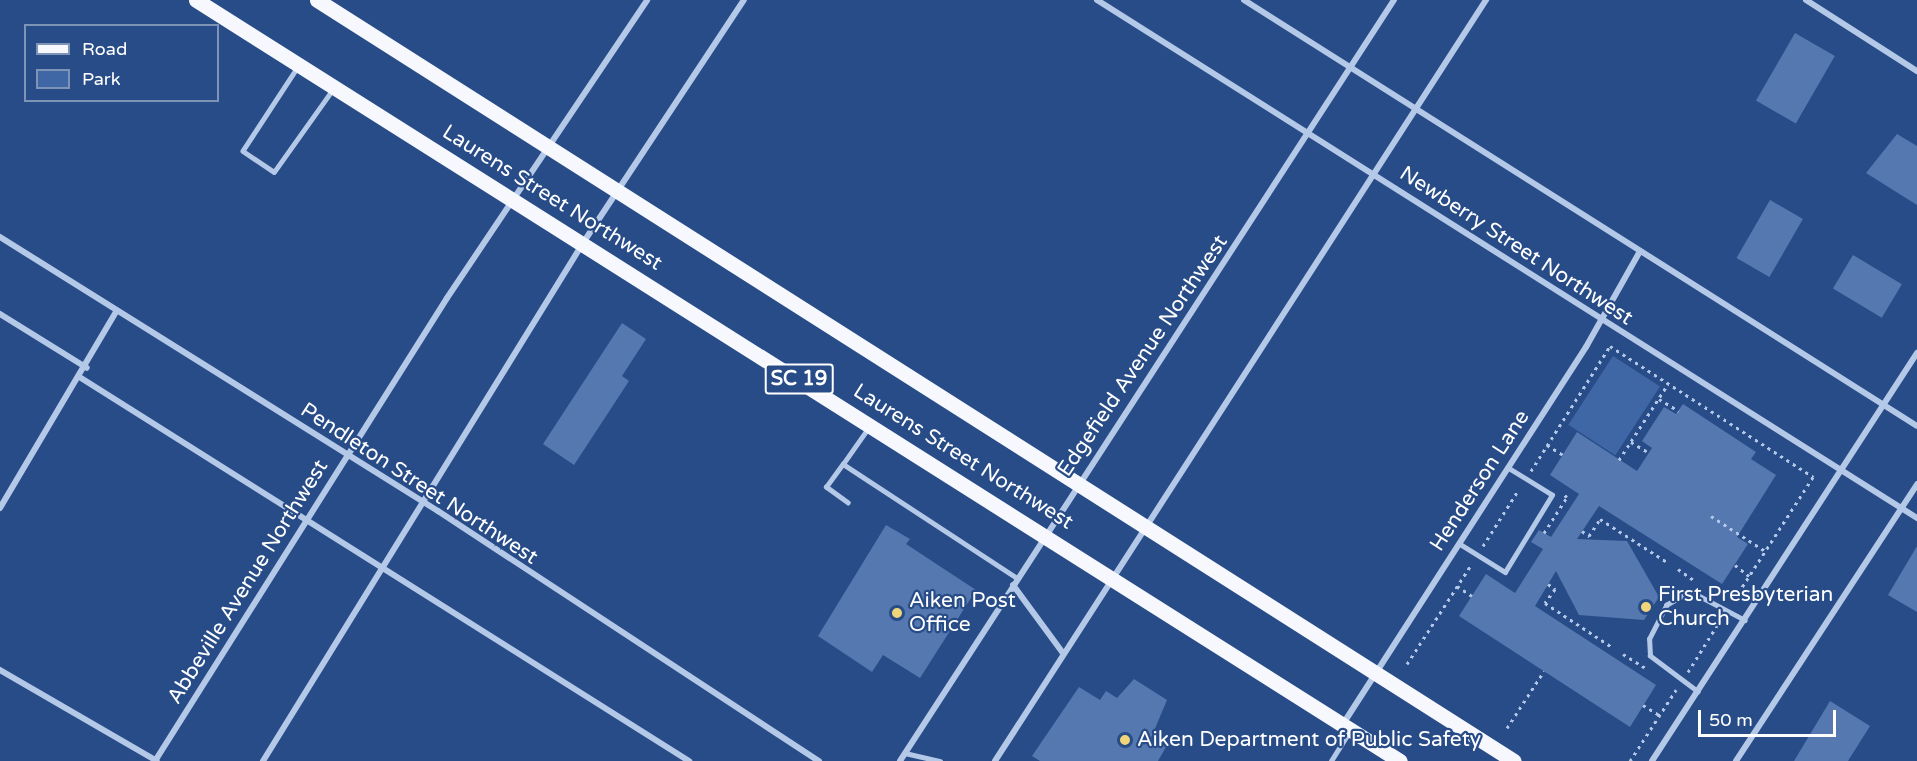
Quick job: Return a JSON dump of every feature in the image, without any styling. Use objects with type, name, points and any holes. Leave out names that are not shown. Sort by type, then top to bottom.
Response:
[{"type":"main road","name":"Laurens Street Northwest","points":[[196,0],[871,424],[1400,761]]},
{"type":"main road","name":"Laurens Street Northwest","points":[[317,0],[549,151],[1079,482],[1146,528],[1375,675],[1514,761]]},
{"type":"street","name":"Abbeville Avenue Northwest","points":[[155,761],[347,456],[647,0]]},
{"type":"street","points":[[262,761],[584,243],[620,195],[744,0]]},
{"type":"street","name":"Newberry Street Northwest","points":[[1098,0],[1308,130],[1601,322],[1917,518]]},
{"type":"street","points":[[1244,0],[1417,106],[1640,251],[1917,426]]},
{"type":"street","name":"Edgefield Avenue Northwest","points":[[900,761],[1044,534],[1150,382],[1308,130],[1394,0]]},
{"type":"street","points":[[995,761],[1486,0]]},
{"type":"street","points":[[1806,0],[1917,71]]},
{"type":"street","name":"Pendleton Street Northwest","points":[[0,237],[116,312],[422,502],[819,761]]},
{"type":"street","name":"Henderson Lane","points":[[1347,727],[1375,675],[1601,322],[1640,251]]},
{"type":"street","points":[[0,508],[87,368],[116,312]]},
{"type":"street","points":[[0,314],[87,368]]},
{"type":"street","points":[[1652,761],[1917,353]]},
{"type":"street","points":[[81,378],[383,565],[689,761]]},
{"type":"street","points":[[1736,761],[1917,484]]},
{"type":"street","points":[[1013,585],[1064,653]]},
{"type":"street","points":[[0,670],[155,761]]},
{"type":"lane","points":[[300,64],[243,151],[274,172],[335,87]]},
{"type":"lane","points":[[848,503],[826,487],[871,424]]},
{"type":"lane","points":[[843,464],[1017,578]]},
{"type":"lane","points":[[1460,544],[1505,572],[1552,495],[1508,468]]},
{"type":"lane","points":[[1698,692],[1650,656],[1649,639],[1666,606],[1690,591],[1745,620]]},
{"type":"lane","points":[[1331,761],[1347,727]]},
{"type":"lane","points":[[905,753],[940,761]]},
{"type":"path","points":[[1407,664],[1610,346],[1813,477]]},
{"type":"path","points":[[1619,460],[1668,384]]},
{"type":"path","points":[[1659,399],[1678,411]]},
{"type":"path","points":[[1630,442],[1649,453]]},
{"type":"path","points":[[1547,445],[1563,455]]},
{"type":"path","points":[[1544,533],[1568,497]]},
{"type":"path","points":[[1711,516],[1765,551]]},
{"type":"path","points":[[1582,531],[1589,536],[1600,519],[1667,562]]},
{"type":"path","points":[[1735,565],[1749,576]]},
{"type":"path","points":[[1548,584],[1555,589],[1545,603],[1612,647]]},
{"type":"path","points":[[1457,586],[1472,596]]},
{"type":"path","points":[[1507,728],[1544,671]]},
{"type":"path","points":[[1643,705],[1659,715]]},
{"type":"green space","points":[[1613,356],[1660,386],[1615,455],[1568,425]]},
{"type":"building","points":[[1795,33],[1835,56],[1796,124],[1756,101]]},
{"type":"building","points":[[1897,134],[1917,146],[1917,205],[1866,173]]},
{"type":"building","points":[[1770,200],[1803,219],[1769,277],[1736,258]]},
{"type":"building","points":[[1853,255],[1902,284],[1882,318],[1833,288]]},
{"type":"building","points":[[622,323],[646,339],[622,376],[629,381],[574,465],[543,444]]},
{"type":"building","points":[[1683,404],[1756,452],[1751,459],[1776,475],[1737,537],[1748,544],[1722,584],[1599,506],[1577,539],[1627,541],[1659,597],[1644,620],[1579,615],[1556,571],[1535,606],[1656,685],[1630,727],[1459,616],[1486,574],[1515,593],[1543,549],[1531,542],[1539,530],[1551,537],[1579,494],[1550,475],[1577,432],[1637,471],[1652,448],[1642,441],[1664,407],[1676,414]]},
{"type":"building","name":"Aiken Post Office","points":[[886,525],[910,539],[906,544],[976,590],[920,678],[883,655],[872,672],[818,636]]},
{"type":"building","points":[[1917,546],[1917,612],[1888,595]]},
{"type":"building","points":[[1134,679],[1167,700],[1151,738],[1166,747],[1158,761],[1040,761],[1032,756],[1079,687],[1100,700],[1106,691],[1117,698]]},
{"type":"building","points":[[1830,701],[1870,726],[1848,761],[1794,761]]},
{"type":"place","name":"First Presbyterian Church","points":[[1646,607]]},
{"type":"place","name":"Aiken Post Office","points":[[897,613]]},
{"type":"place","name":"Aiken Department of Public Safety","points":[[1125,740]]}]
